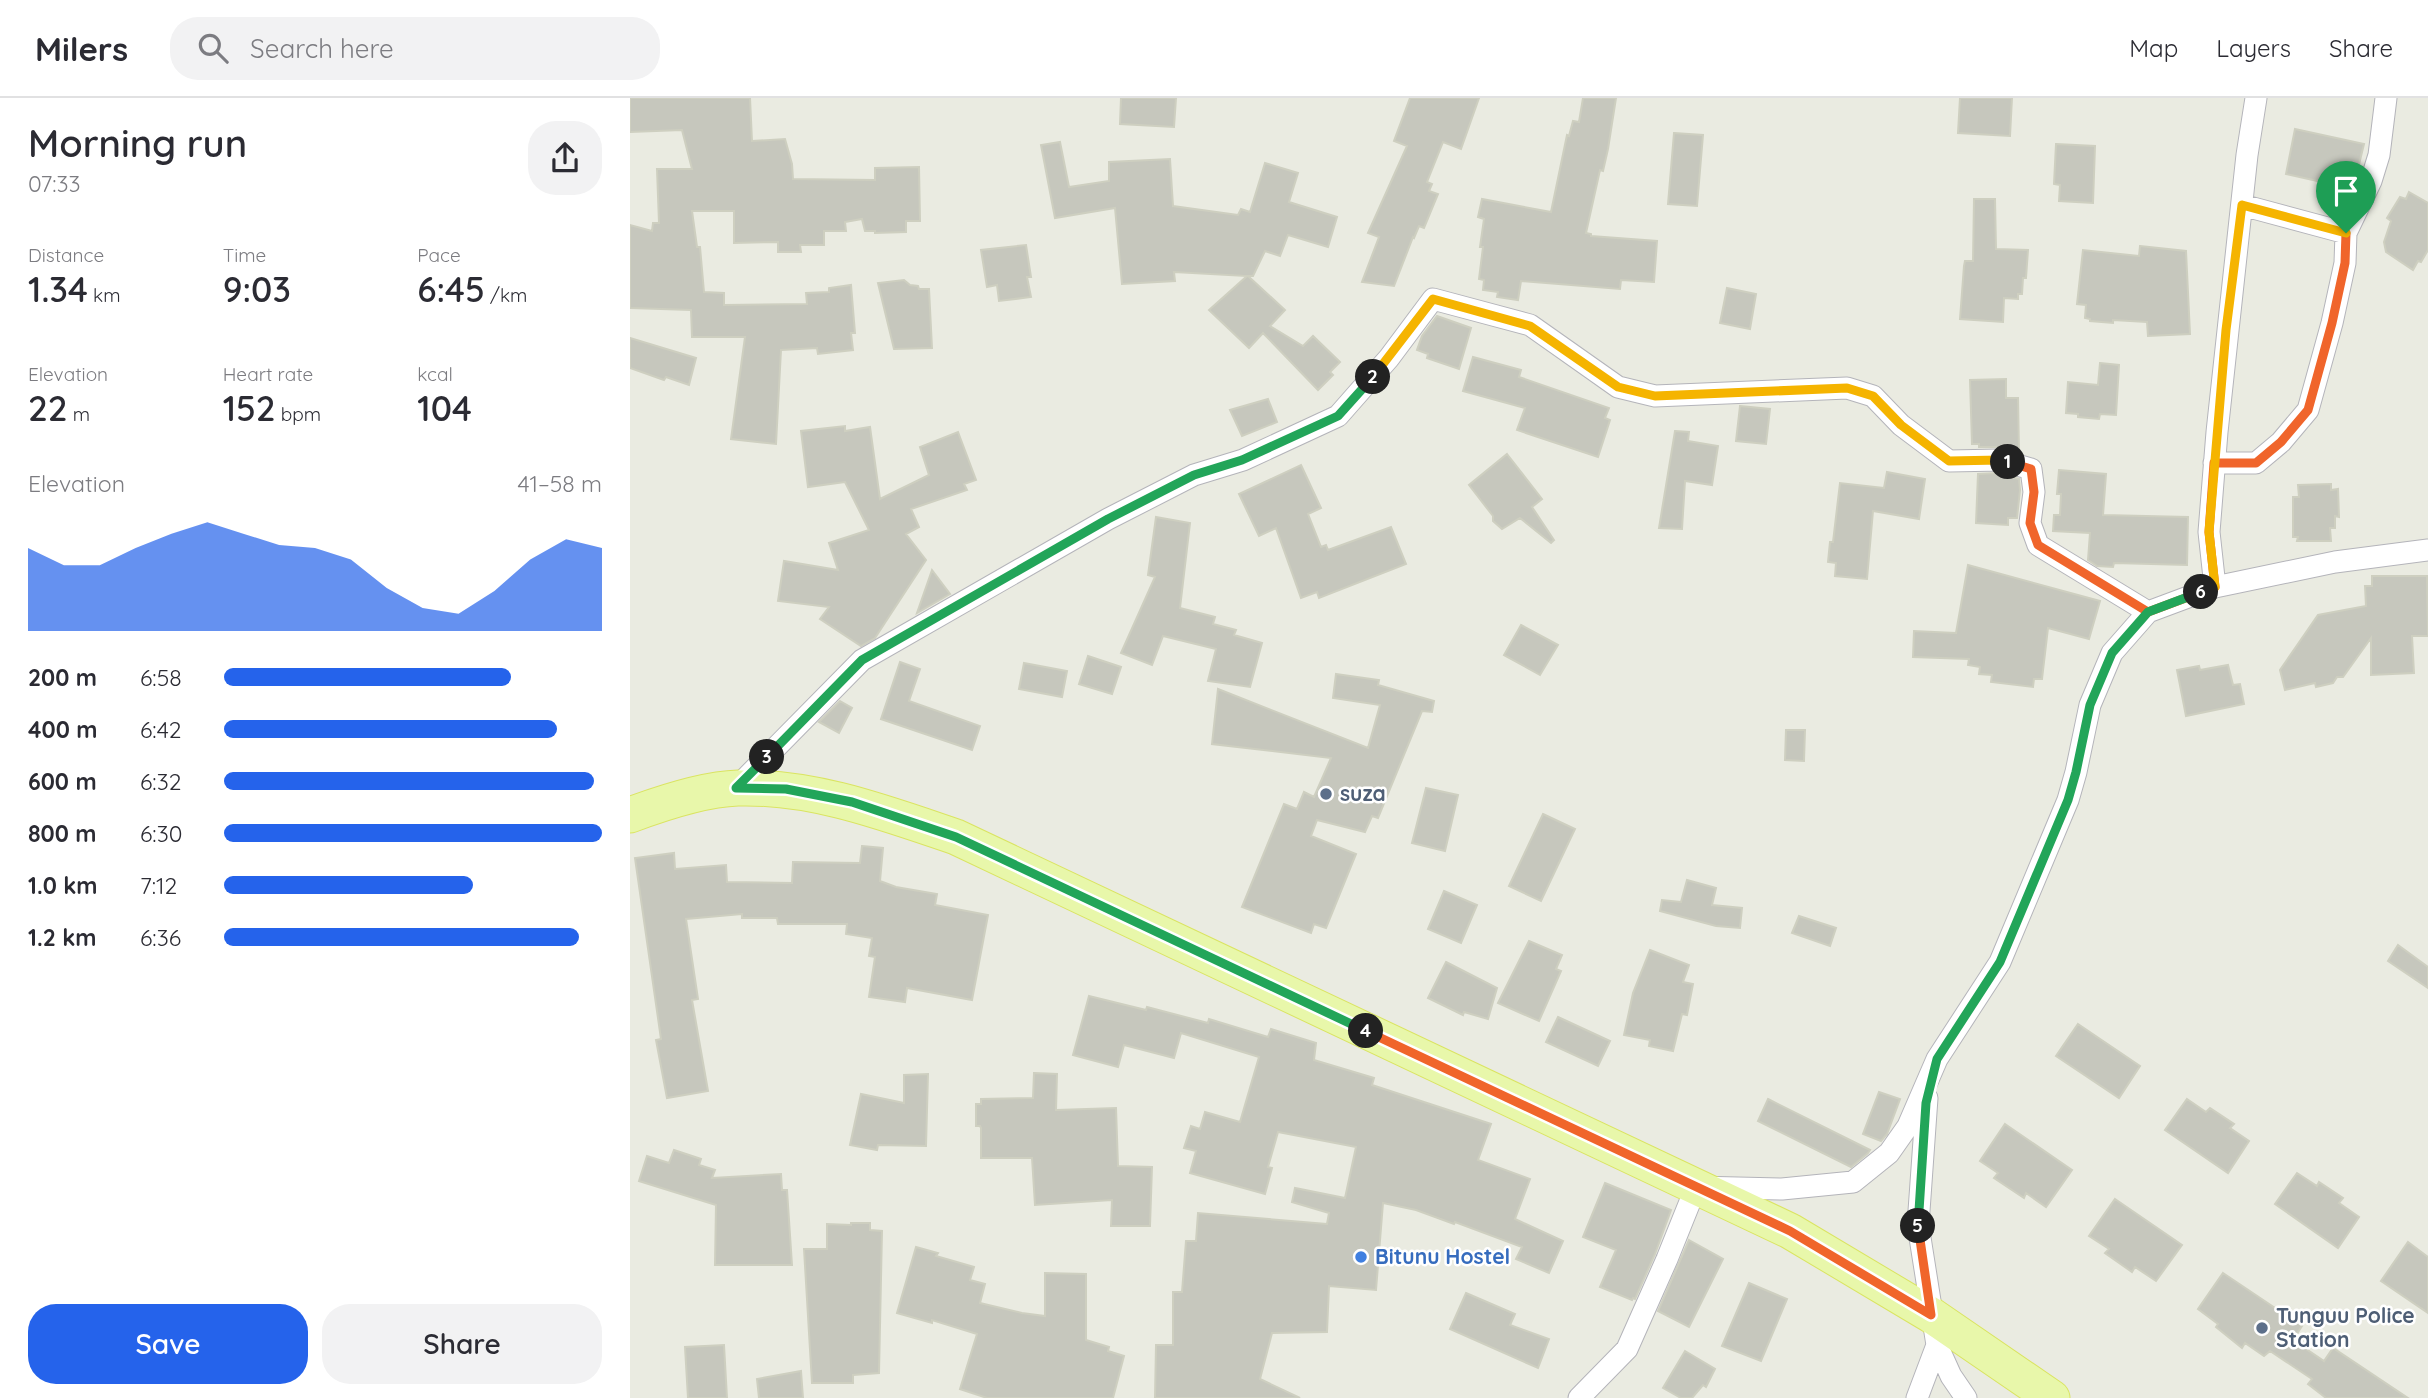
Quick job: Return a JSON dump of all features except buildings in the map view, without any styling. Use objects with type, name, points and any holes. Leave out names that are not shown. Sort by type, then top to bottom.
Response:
[{"type":"main road","points":[[630,816],[668,801],[736,788],[786,789],[852,802],[956,837],[1790,1231],[1934,1330],[2052,1398]]},
{"type":"street","points":[[2215,587],[2209,532],[2214,463],[2226,330],[2256,98]]},
{"type":"street","points":[[2214,463],[2256,463],[2281,442],[2308,410],[2345,263],[2346,233],[2371,181],[2379,155],[2386,98]]},
{"type":"street","points":[[2242,205],[2346,233]]},
{"type":"street","points":[[736,788],[862,660],[1108,519],[1194,475],[1242,460],[1338,416],[1389,358],[1433,299],[1530,326],[1618,387],[1655,396],[1847,388],[1873,396],[1901,425],[1949,461],[2000,460],[2031,469],[2034,492],[2030,523],[2038,545],[2148,612]]},
{"type":"street","points":[[1578,1398],[1627,1349],[1696,1187],[1782,1189],[1853,1182],[1889,1153],[1908,1126],[1937,1059],[2000,962],[2068,800],[2090,705],[2112,653],[2148,612],[2215,587],[2335,562],[2428,550]]},
{"type":"street","points":[[1937,1059],[1926,1103],[1918,1225],[1934,1330],[1951,1376],[1966,1398]]},
{"type":"street","points":[[1917,1398],[1934,1330]]},
{"type":"place","name":"suza","points":[[1326,794]]},
{"type":"place","name":"Bitunu Hostel","points":[[1361,1257]]},
{"type":"place","name":"Tunguu Police Station","points":[[2262,1328]]},
{"type":"route","points":[[2346,233],[2242,205],[2226,330],[2217,432],[2209,532],[2215,587],[2148,612],[2112,653],[2090,705],[2068,800],[2000,962],[1937,1059],[1926,1103],[1918,1225],[1931,1315],[1790,1231],[956,837],[852,802],[786,789],[736,788],[862,660],[1108,519],[1194,475],[1242,460],[1338,416],[1389,358],[1433,299],[1530,326],[1618,387],[1655,396],[1847,388],[1873,396],[1901,425],[1949,461],[2000,460],[2031,469],[2034,492],[2030,523],[2038,545],[2148,612],[2215,587],[2209,532],[2214,463],[2256,463],[2281,442],[2308,410],[2345,263],[2346,233]]}]
